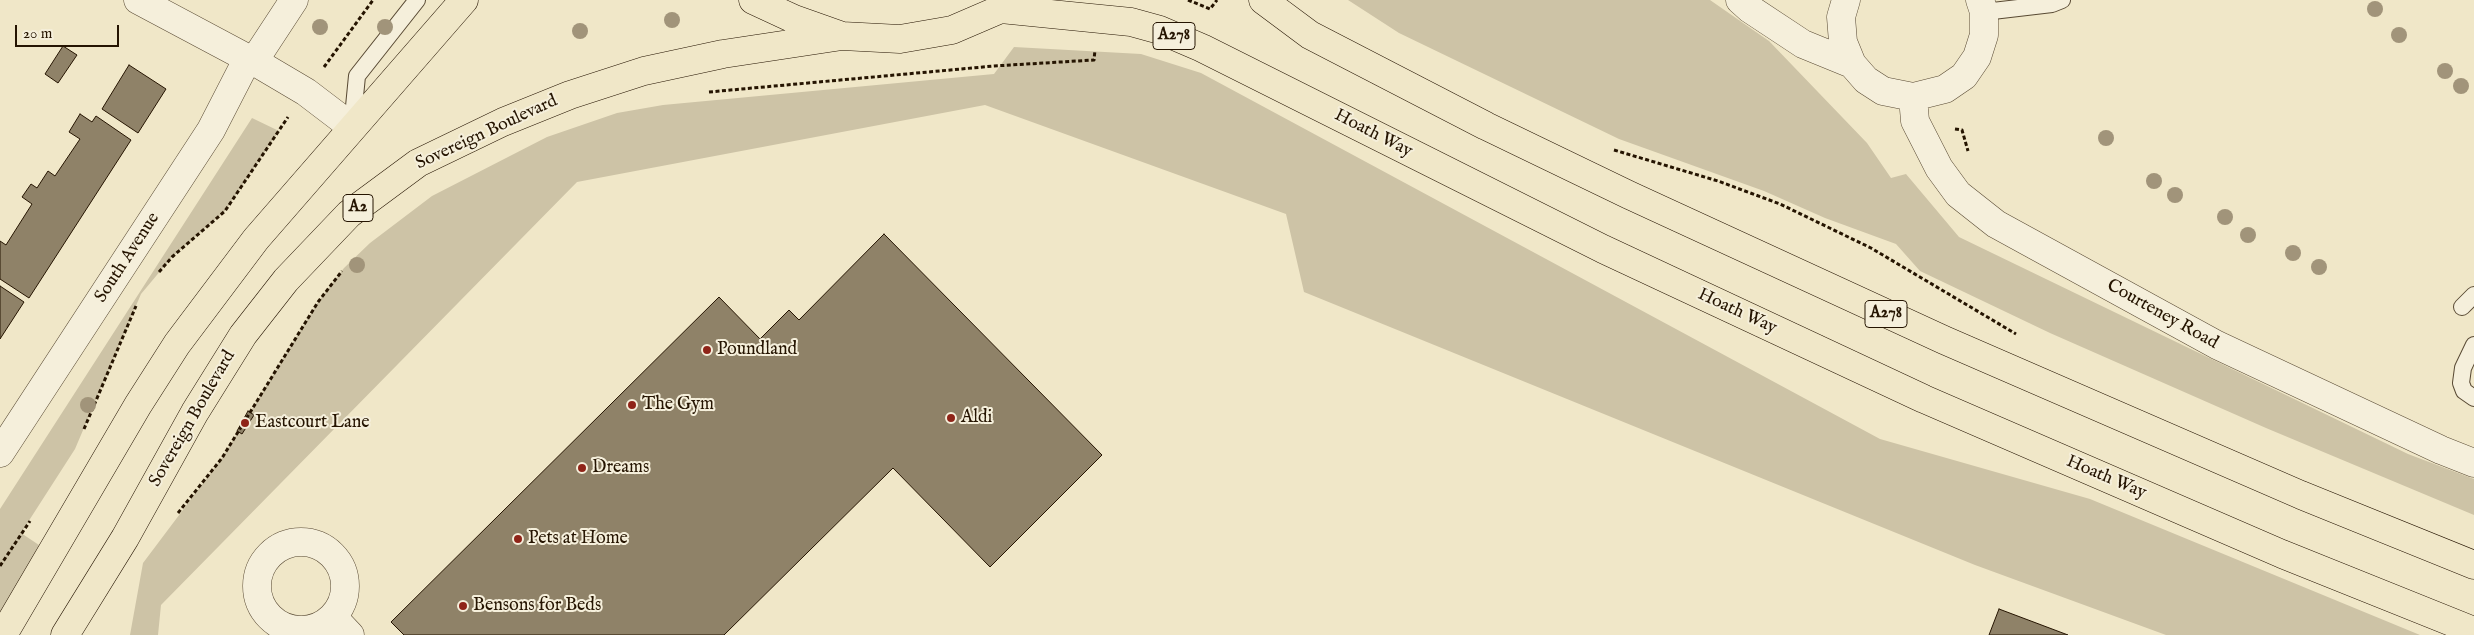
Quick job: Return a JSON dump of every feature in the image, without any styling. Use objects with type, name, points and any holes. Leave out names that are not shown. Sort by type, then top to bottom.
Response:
[{"type":"main road","points":[[3,635],[138,405],[177,344],[256,239],[464,0]]},
{"type":"main road","points":[[753,0],[794,19],[842,36],[900,39],[952,30],[1007,5]]},
{"type":"main road","name":"A278","points":[[1263,0],[1310,35],[1486,126],[1629,195],[1944,340],[2301,495],[2474,565]]},
{"type":"main road","name":"Hoath Way","points":[[1007,5],[1132,22],[1160,30],[1220,57],[1603,249],[1924,399],[2282,554],[2474,631]]},
{"type":"main road","name":"Sovereign Boulevard","points":[[65,635],[125,538],[195,412],[242,336],[286,280],[350,214],[418,163],[503,122],[570,94],[644,72],[738,51],[842,36]]},
{"type":"street","points":[[138,0],[251,60],[306,92],[352,127]]},
{"type":"street","name":"South Avenue","points":[[0,453],[207,137],[251,60],[294,0]]},
{"type":"street","points":[[1740,0],[1750,9],[1803,44],[1852,64]]},
{"type":"street","points":[[1846,0],[1841,17],[1843,42],[1852,64],[1866,80],[1883,91],[1913,97],[1945,89],[1964,76],[1977,57],[1984,35],[1982,6]]},
{"type":"street","name":"Courteney Road","points":[[1913,97],[1915,121],[1939,168],[1958,194],[1996,224],[2217,345],[2440,450],[2474,463]]},
{"type":"lane","points":[[352,127],[357,76],[417,0]]},
{"type":"lane","points":[[1982,6],[2052,4],[2062,0]]},
{"type":"lane","points":[[2462,307],[2474,295]]},
{"type":"lane","points":[[2474,345],[2464,368],[2461,383],[2464,391],[2474,398]]},
{"type":"path","points":[[321,72],[373,0]]},
{"type":"path","points":[[1188,0],[1210,9],[1217,0]]},
{"type":"path","points":[[700,93],[994,66],[1094,60]]},
{"type":"path","points":[[154,279],[172,257],[225,211],[290,114]]},
{"type":"path","points":[[1605,147],[1718,181],[1780,204],[1871,248],[2023,338]]},
{"type":"path","points":[[172,520],[222,458],[318,302],[344,268]]},
{"type":"path","points":[[83,431],[138,301]]},
{"type":"path","points":[[0,566],[33,518]]},
{"type":"shaded area","points":[[1348,0],[1710,0],[1769,41],[1867,143],[1891,178],[1906,174],[1959,237],[2408,454],[2474,479],[2474,515],[2266,428],[2050,333],[1920,271],[1896,244],[1825,218],[1764,191],[1619,139],[1399,33]]},
{"type":"shaded area","points":[[1014,47],[1141,54],[1201,73],[1880,439],[2090,499],[2420,635],[2166,635],[1975,565],[1304,292],[1286,214],[985,105],[577,182],[161,605],[158,635],[130,635],[143,563],[222,458],[318,302],[344,268],[370,243],[432,196],[547,137],[617,113],[663,105],[994,74]]},
{"type":"shaded area","points":[[252,118],[279,131],[225,211],[172,257],[141,294],[75,449],[21,533],[39,545],[0,621],[0,509]]},
{"type":"building","points":[[63,46],[77,55],[58,83],[45,74]]},
{"type":"building","points":[[129,65],[166,89],[138,133],[102,109]]},
{"type":"building","points":[[80,114],[92,122],[96,116],[131,140],[29,298],[0,279],[0,241],[6,245],[32,204],[22,197],[31,184],[37,188],[48,171],[55,176],[80,139],[69,132]]},
{"type":"building","points":[[884,234],[1102,455],[990,567],[893,468],[724,635],[404,635],[391,622],[719,297],[760,339],[789,310],[799,320]]},
{"type":"building","points":[[0,286],[24,302],[0,339]]},
{"type":"building","name":"Eastcourt Lane","points":[[248,411],[254,415],[242,434],[237,431]]},
{"type":"building","points":[[1999,609],[2068,635],[1989,635]]},
{"type":"place","name":"Poundland","points":[[707,350]]},
{"type":"place","name":"The Gym","points":[[632,405]]},
{"type":"place","name":"Aldi","points":[[951,418]]},
{"type":"place","name":"Eastcourt Lane","points":[[245,423]]},
{"type":"place","name":"Dreams","points":[[582,468]]},
{"type":"place","name":"Pets at Home","points":[[518,539]]},
{"type":"place","name":"Bensons for Beds","points":[[463,606]]}]
